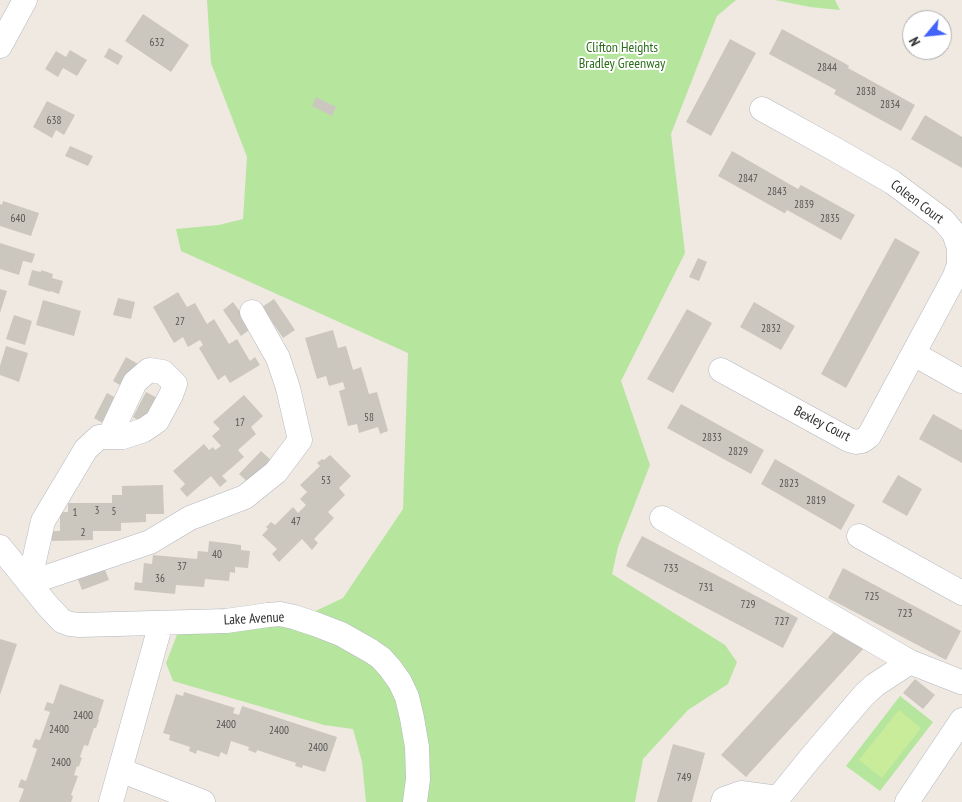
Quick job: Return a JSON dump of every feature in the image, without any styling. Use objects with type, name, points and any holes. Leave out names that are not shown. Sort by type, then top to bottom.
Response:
[{"type":"street","points":[[0,46],[25,0]]},
{"type":"street","name":"Coleen Court","points":[[762,109],[892,182],[943,220],[954,232],[959,248],[959,265],[914,354]]},
{"type":"street","points":[[29,583],[150,542],[190,518],[245,496],[276,472],[300,440],[288,388],[278,358],[252,312]]},
{"type":"street","points":[[914,354],[962,381]]},
{"type":"street","name":"Bexley Court","points":[[721,370],[849,440],[856,442],[862,441],[869,436],[914,354]]},
{"type":"street","points":[[29,583],[42,521],[86,449],[98,437],[108,437]]},
{"type":"street","points":[[662,518],[910,662],[962,684]]},
{"type":"street","points":[[859,536],[962,592]]},
{"type":"street","name":"Lake Avenue","points":[[0,546],[47,605],[62,621],[70,624],[226,620],[280,614],[294,617],[341,634],[371,651],[390,668],[400,682],[406,697],[417,747],[418,779],[415,802]]},
{"type":"street","points":[[111,802],[161,623]]},
{"type":"street","points":[[723,802],[724,799],[741,793],[777,800],[864,695],[875,685],[910,662]]},
{"type":"street","points":[[906,802],[962,720]]},
{"type":"street","points":[[120,770],[203,802]]},
{"type":"green space","name":"Clifton Heights Bradley Greenway","points":[[207,0],[736,0],[717,16],[671,134],[685,253],[621,381],[650,465],[618,547],[612,574],[725,645],[737,662],[728,684],[688,710],[643,759],[635,802],[366,802],[362,762],[353,729],[324,725],[173,681],[166,663],[178,632],[286,625],[343,598],[403,509],[408,353],[181,251],[176,229],[219,225],[243,219],[247,157],[211,63]]},
{"type":"green space","points":[[775,0],[835,0],[840,10],[810,7]]},
{"type":"green space","points":[[900,696],[933,722],[880,791],[846,766]]},
{"type":"green space","points":[[899,710],[921,728],[882,778],[859,760]]},
{"type":"building","points":[[143,14],[189,45],[171,72],[125,41]]},
{"type":"building","points":[[782,29],[915,105],[901,131],[834,94],[836,90],[769,54]]},
{"type":"building","points":[[730,39],[756,53],[711,136],[686,122]]},
{"type":"building","points":[[109,48],[123,56],[118,65],[104,57]]},
{"type":"building","points":[[70,50],[87,60],[77,76],[63,68],[58,77],[45,69],[56,51],[66,57]]},
{"type":"building","points":[[316,97],[336,107],[332,116],[312,106]]},
{"type":"building","points":[[47,101],[75,115],[64,135],[56,130],[52,138],[33,127]]},
{"type":"building","points":[[925,115],[962,137],[962,168],[911,139]]},
{"type":"building","points":[[70,146],[93,156],[88,166],[65,156]]},
{"type":"building","points":[[732,151],[798,189],[801,185],[855,215],[841,240],[787,210],[784,213],[718,176]]},
{"type":"building","points":[[3,201],[39,213],[31,236],[0,226],[0,204],[2,205]]},
{"type":"building","points":[[895,238],[920,252],[846,388],[821,374]]},
{"type":"building","points":[[0,243],[35,254],[32,263],[23,261],[19,275],[0,269]]},
{"type":"building","points":[[698,258],[707,262],[699,281],[689,277]]},
{"type":"building","points":[[32,270],[41,272],[41,270],[53,274],[52,278],[63,281],[59,294],[28,285]]},
{"type":"building","points":[[0,289],[7,291],[0,313]]},
{"type":"building","points":[[178,292],[187,307],[195,303],[207,324],[214,319],[229,344],[237,339],[250,361],[255,357],[260,365],[230,383],[225,375],[218,380],[199,348],[203,345],[200,340],[188,347],[183,337],[174,343],[153,307]]},
{"type":"building","points":[[118,298],[135,302],[131,319],[113,315]]},
{"type":"building","points":[[274,299],[295,330],[283,338],[262,307]]},
{"type":"building","points":[[43,300],[81,311],[74,336],[36,325]]},
{"type":"building","points":[[233,302],[252,328],[241,336],[223,310]]},
{"type":"building","points":[[754,302],[795,326],[781,350],[740,327]]},
{"type":"building","points":[[687,309],[712,323],[673,393],[647,379]]},
{"type":"building","points":[[14,315],[32,321],[25,345],[6,339]]},
{"type":"building","points":[[333,330],[338,348],[346,346],[353,370],[361,367],[369,394],[377,392],[388,431],[380,434],[378,427],[359,433],[357,424],[348,426],[339,391],[345,389],[343,382],[329,386],[326,376],[317,379],[305,338]]},
{"type":"building","points":[[6,346],[28,353],[19,382],[0,375],[0,366]]},
{"type":"building","points":[[126,357],[138,364],[125,388],[113,381]]},
{"type":"building","points":[[146,392],[159,399],[146,425],[133,417]]},
{"type":"building","points":[[107,393],[120,400],[106,425],[94,418]]},
{"type":"building","points":[[244,395],[263,416],[251,427],[256,434],[238,450],[244,457],[222,476],[227,481],[220,487],[211,476],[187,497],[180,489],[185,484],[173,471],[204,444],[209,450],[213,447],[215,450],[221,446],[212,436],[220,429],[213,422]]},
{"type":"building","points":[[681,404],[764,450],[751,474],[667,428]]},
{"type":"building","points":[[933,414],[962,430],[962,463],[919,439]]},
{"type":"building","points":[[261,451],[272,461],[250,484],[239,474]]},
{"type":"building","points":[[330,455],[351,476],[339,488],[345,495],[328,512],[334,518],[314,539],[318,543],[312,550],[302,539],[279,562],[272,554],[277,549],[262,535],[268,529],[266,527],[271,522],[275,525],[293,507],[298,513],[306,505],[300,499],[307,492],[300,485],[320,466],[317,463]]},
{"type":"building","points":[[775,459],[855,505],[841,530],[761,484]]},
{"type":"building","points":[[898,475],[922,489],[907,516],[882,502]]},
{"type":"building","points":[[163,485],[164,514],[146,514],[146,522],[121,523],[121,531],[93,531],[93,540],[52,541],[52,531],[60,531],[60,512],[68,512],[68,503],[112,503],[112,495],[122,495],[122,486]]},
{"type":"building","points":[[642,536],[798,618],[783,648],[626,566]]},
{"type":"building","points":[[209,541],[241,545],[241,550],[250,551],[248,568],[235,567],[235,573],[230,572],[229,581],[205,579],[204,587],[176,585],[175,594],[134,590],[135,582],[142,583],[144,563],[152,564],[153,555],[197,559],[198,551],[208,552]]},
{"type":"building","points":[[104,567],[109,580],[82,590],[77,577]]},
{"type":"building","points":[[843,568],[961,631],[946,660],[828,598]]},
{"type":"building","points":[[840,625],[865,647],[746,777],[721,755]]},
{"type":"building","points":[[0,639],[17,644],[0,695]]},
{"type":"building","points":[[915,679],[935,695],[923,709],[903,693]]},
{"type":"building","points":[[60,684],[104,700],[96,728],[94,728],[88,746],[84,745],[79,767],[77,766],[74,775],[78,776],[71,795],[73,796],[72,800],[71,802],[19,802],[24,789],[18,787],[21,779],[26,781],[37,749],[32,747],[35,739],[40,740],[50,712],[44,710],[47,702],[53,704]]},
{"type":"building","points":[[184,692],[235,708],[233,713],[239,715],[242,706],[337,737],[325,772],[303,765],[302,768],[295,766],[296,763],[257,750],[256,753],[248,750],[249,747],[231,741],[227,755],[221,752],[219,757],[197,750],[196,754],[189,751],[190,747],[169,740],[170,735],[163,733],[176,694],[183,696]]},
{"type":"building","points":[[673,744],[705,753],[692,802],[657,802]]}]
